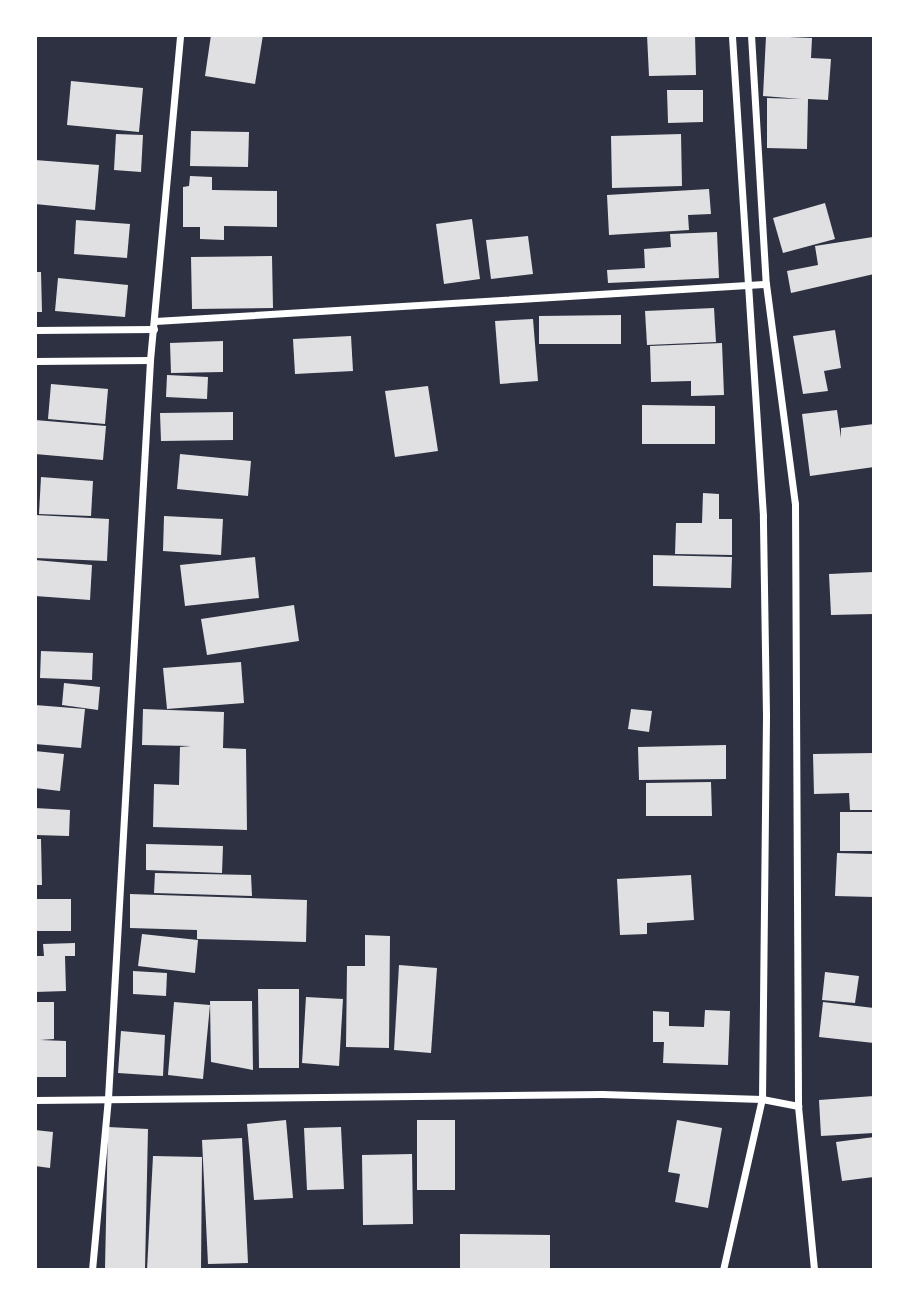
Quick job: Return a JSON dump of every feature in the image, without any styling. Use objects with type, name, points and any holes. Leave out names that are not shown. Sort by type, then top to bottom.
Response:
[{"type":"street","points":[[92,1270],[108,1098],[150,360],[180,35]]},
{"type":"street","points":[[723,1270],[762,1098],[766,688],[748,286],[732,35]]},
{"type":"street","points":[[751,35],[766,284],[795,504],[798,1106],[814,1270]]},
{"type":"street","points":[[35,330],[155,325],[766,284]]},
{"type":"street","points":[[35,361],[150,360]]},
{"type":"street","points":[[35,1100],[762,1098],[798,1106]]},
{"type":"building","points":[[211,35],[263,35],[255,84],[205,76]]},
{"type":"building","points":[[647,35],[695,35],[696,75],[649,76]]},
{"type":"building","points":[[766,36],[812,38],[811,58],[831,59],[828,100],[808,99],[807,149],[767,148],[767,98],[801,99],[763,96]]},
{"type":"building","points":[[71,81],[143,88],[139,132],[67,125]]},
{"type":"building","points":[[667,90],[703,90],[703,122],[668,123]]},
{"type":"building","points":[[191,131],[249,132],[248,167],[190,166]]},
{"type":"building","points":[[116,134],[143,135],[141,172],[114,170]]},
{"type":"building","points":[[681,134],[682,186],[612,188],[611,136]]},
{"type":"building","points":[[35,160],[99,165],[95,210],[35,204]]},
{"type":"building","points":[[190,176],[212,177],[212,190],[277,191],[277,227],[224,226],[224,240],[200,239],[200,227],[183,227],[183,187],[189,186]]},
{"type":"building","points":[[709,189],[711,214],[688,215],[689,230],[609,235],[607,195]]},
{"type":"building","points":[[825,203],[835,239],[783,253],[773,218]]},
{"type":"building","points":[[472,219],[480,279],[444,284],[436,224]]},
{"type":"building","points":[[76,220],[130,224],[127,258],[74,254]]},
{"type":"building","points":[[717,232],[719,278],[608,283],[607,270],[645,268],[644,249],[671,247],[670,234]]},
{"type":"building","points":[[528,236],[533,274],[491,279],[486,240]]},
{"type":"building","points":[[873,237],[874,274],[791,293],[787,271],[818,265],[815,246]]},
{"type":"building","points":[[272,256],[273,308],[192,309],[191,257]]},
{"type":"building","points":[[35,272],[41,272],[42,312],[35,312]]},
{"type":"building","points":[[58,278],[128,285],[125,317],[55,311]]},
{"type":"building","points":[[714,308],[716,342],[647,345],[645,311]]},
{"type":"building","points":[[621,315],[621,344],[539,344],[539,316]]},
{"type":"building","points":[[533,319],[538,381],[500,384],[495,321]]},
{"type":"building","points":[[835,330],[841,368],[824,371],[828,391],[803,394],[793,336]]},
{"type":"building","points":[[351,336],[353,371],[295,374],[293,339]]},
{"type":"building","points":[[223,341],[223,372],[171,373],[170,343]]},
{"type":"building","points":[[722,343],[724,395],[691,396],[691,381],[651,382],[650,346]]},
{"type":"building","points":[[167,375],[208,377],[207,399],[166,397]]},
{"type":"building","points":[[51,384],[108,389],[105,424],[48,419]]},
{"type":"building","points":[[428,386],[438,451],[395,457],[385,391]]},
{"type":"building","points":[[642,405],[715,406],[715,444],[642,444]]},
{"type":"building","points":[[837,410],[841,438],[841,428],[874,424],[874,467],[810,476],[802,414]]},
{"type":"building","points":[[233,412],[233,440],[161,441],[160,413]]},
{"type":"building","points":[[35,420],[106,426],[103,460],[35,454]]},
{"type":"building","points":[[180,454],[251,461],[248,496],[177,489]]},
{"type":"building","points":[[41,477],[93,481],[91,516],[39,514]]},
{"type":"building","points":[[703,493],[719,494],[719,519],[732,519],[732,555],[675,554],[676,523],[702,523]]},
{"type":"building","points":[[35,515],[109,519],[107,561],[35,558]]},
{"type":"building","points":[[164,516],[223,519],[221,555],[163,551]]},
{"type":"building","points":[[653,555],[732,557],[731,588],[653,586]]},
{"type":"building","points":[[255,557],[259,598],[185,606],[180,565]]},
{"type":"building","points":[[35,560],[92,565],[90,600],[35,596]]},
{"type":"building","points":[[874,572],[874,614],[831,615],[829,574]]},
{"type":"building","points":[[294,605],[299,641],[207,655],[201,619]]},
{"type":"building","points":[[41,651],[93,653],[92,680],[40,678]]},
{"type":"building","points":[[241,662],[244,703],[167,709],[163,668]]},
{"type":"building","points":[[64,683],[100,687],[98,710],[62,705]]},
{"type":"building","points":[[35,705],[85,709],[81,748],[35,744]]},
{"type":"building","points":[[143,709],[224,712],[223,748],[246,749],[247,830],[153,827],[154,784],[179,785],[180,747],[191,746],[142,745]]},
{"type":"building","points":[[631,709],[652,711],[649,732],[628,729]]},
{"type":"building","points":[[726,745],[726,779],[639,780],[638,747]]},
{"type":"building","points":[[35,751],[64,754],[60,791],[35,788]]},
{"type":"building","points":[[874,753],[874,810],[850,810],[849,793],[814,794],[813,754]]},
{"type":"building","points":[[711,782],[712,816],[646,816],[646,783]]},
{"type":"building","points":[[35,808],[70,810],[69,836],[35,835]]},
{"type":"building","points":[[840,812],[874,812],[874,851],[840,851]]},
{"type":"building","points":[[35,839],[41,839],[42,885],[35,885]]},
{"type":"building","points":[[146,844],[223,846],[222,873],[146,870]]},
{"type":"building","points":[[837,853],[874,854],[874,897],[835,896]]},
{"type":"building","points":[[155,873],[251,875],[252,896],[154,893]]},
{"type":"building","points":[[691,875],[694,920],[647,923],[647,934],[620,935],[617,879]]},
{"type":"building","points":[[130,894],[307,900],[306,942],[197,939],[197,930],[130,928]]},
{"type":"building","points":[[35,899],[71,899],[71,931],[35,931]]},
{"type":"building","points":[[142,934],[198,940],[195,973],[138,966]]},
{"type":"building","points":[[365,935],[390,936],[389,1048],[346,1047],[347,966],[365,966]]},
{"type":"building","points":[[75,943],[75,956],[65,956],[66,991],[35,992],[35,956],[44,956],[43,944]]},
{"type":"building","points":[[399,965],[437,968],[431,1053],[394,1050]]},
{"type":"building","points":[[133,971],[167,973],[166,996],[133,994]]},
{"type":"building","points":[[825,972],[859,976],[855,1003],[822,1000]]},
{"type":"building","points":[[258,989],[299,989],[299,1068],[259,1068]]},
{"type":"building","points":[[306,997],[343,999],[339,1066],[302,1063]]},
{"type":"building","points":[[210,1001],[252,1001],[253,1070],[211,1062]]},
{"type":"building","points":[[35,1002],[54,1002],[54,1039],[40,1040],[66,1041],[66,1077],[35,1077]]},
{"type":"building","points":[[174,1002],[210,1005],[203,1079],[168,1075]]},
{"type":"building","points":[[823,1002],[874,1008],[874,1043],[819,1037]]},
{"type":"building","points":[[705,1010],[730,1011],[728,1065],[663,1063],[664,1042],[653,1042],[653,1011],[669,1012],[669,1026],[704,1027]]},
{"type":"building","points":[[121,1031],[165,1035],[163,1076],[118,1073]]},
{"type":"building","points":[[874,1096],[874,1133],[821,1136],[819,1100]]},
{"type":"building","points":[[286,1120],[293,1198],[254,1200],[247,1124]]},
{"type":"building","points":[[417,1120],[455,1120],[455,1190],[417,1190]]},
{"type":"building","points":[[677,1120],[722,1128],[708,1208],[675,1202],[680,1174],[668,1172]]},
{"type":"building","points":[[108,1127],[148,1129],[145,1269],[105,1268]]},
{"type":"building","points":[[341,1127],[344,1189],[307,1190],[304,1128]]},
{"type":"building","points":[[35,1130],[53,1132],[50,1168],[35,1166]]},
{"type":"building","points":[[874,1137],[874,1177],[842,1181],[836,1142]]},
{"type":"building","points":[[242,1138],[248,1263],[208,1264],[202,1140]]},
{"type":"building","points":[[412,1154],[413,1224],[363,1225],[362,1155]]},
{"type":"building","points":[[153,1156],[202,1157],[201,1270],[147,1270]]},
{"type":"building","points":[[460,1234],[550,1235],[550,1270],[460,1270]]}]
